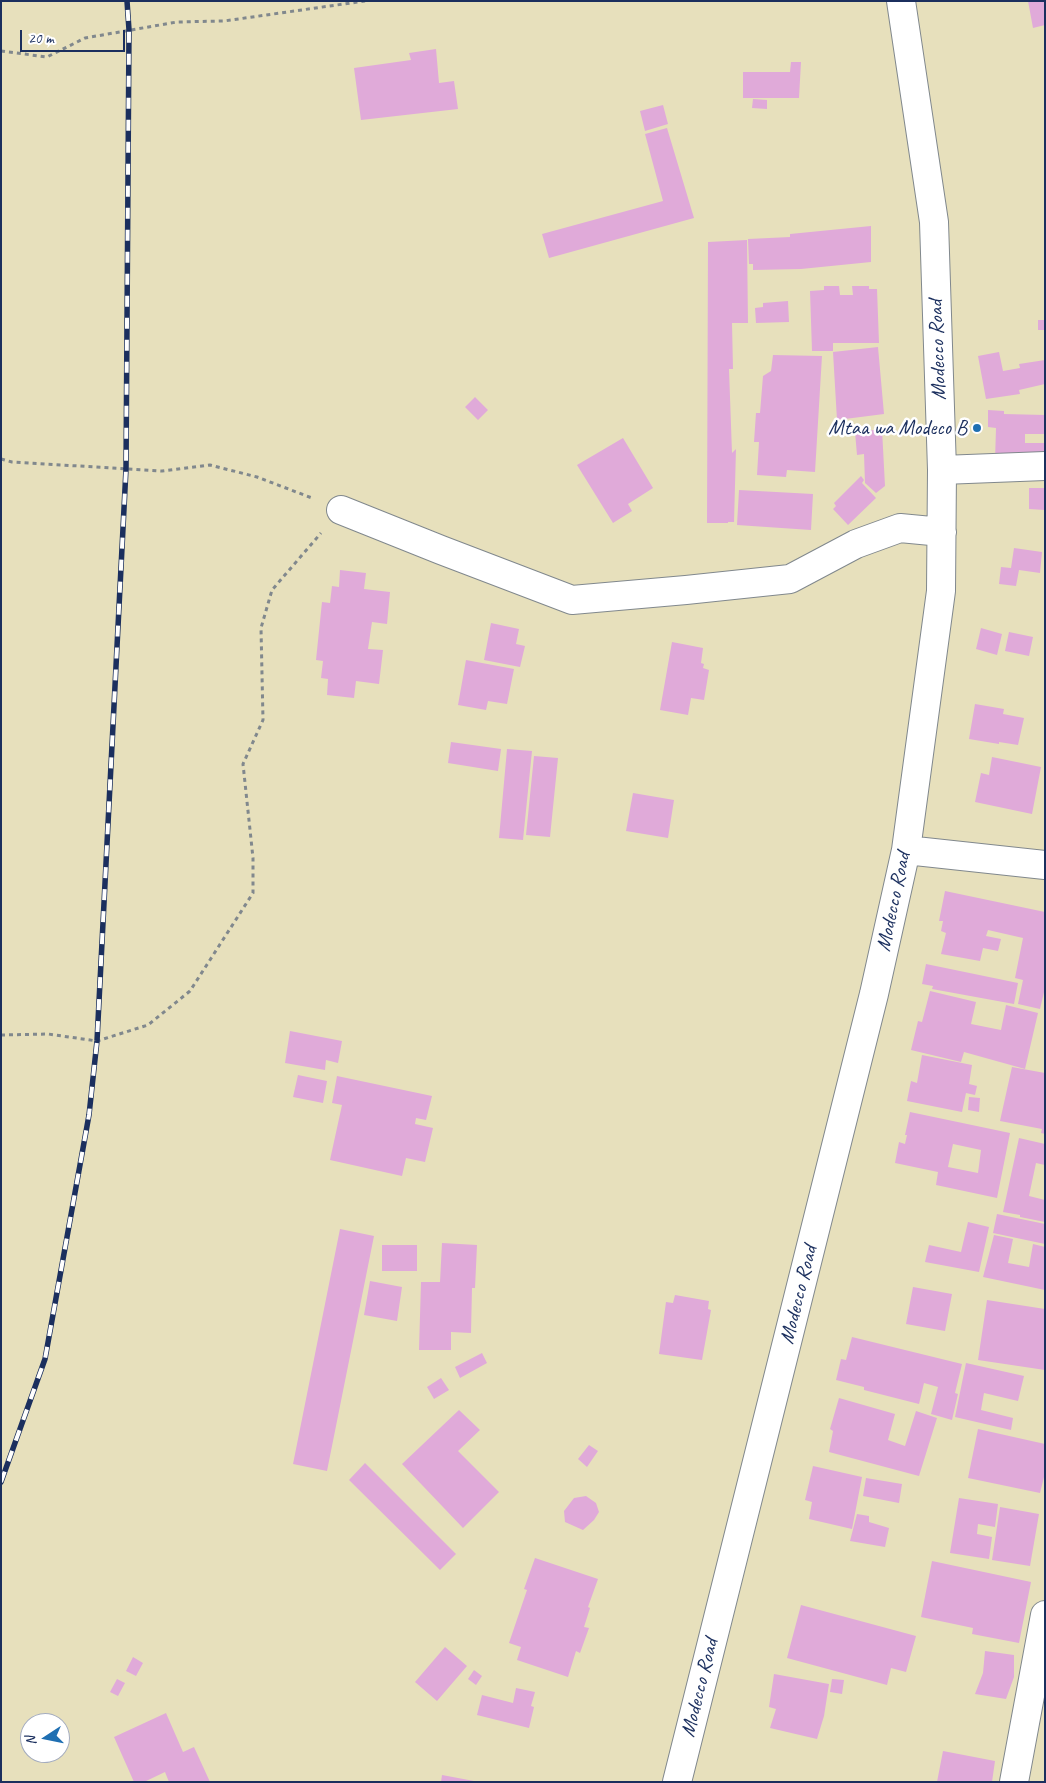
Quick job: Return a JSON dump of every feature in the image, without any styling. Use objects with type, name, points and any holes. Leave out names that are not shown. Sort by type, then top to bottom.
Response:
[{"type":"street","name":"Modecco Road","points":[[677,1782],[874,994],[906,850],[940,591],[942,470],[934,222],[901,1]]},
{"type":"street","points":[[942,470],[1045,466]]},
{"type":"street","points":[[341,510],[572,600],[790,579],[856,544],[900,528],[942,532]]},
{"type":"street","points":[[906,850],[1045,865]]},
{"type":"street","points":[[1014,1782],[1045,1615]]},
{"type":"path","points":[[1,51],[47,57],[85,38],[177,22],[224,21],[365,1]]},
{"type":"path","points":[[1,459],[12,462],[162,471],[210,466],[257,477],[341,510],[272,590],[261,628],[263,720],[244,764],[254,858],[253,893],[190,991],[148,1025],[97,1041],[48,1034],[1,1035]]},
{"type":"building","points":[[1028,1],[1045,1],[1045,25],[1033,28]]},
{"type":"building","points":[[436,49],[439,83],[454,81],[458,109],[361,120],[354,68],[411,60],[409,53]]},
{"type":"building","points":[[791,62],[801,62],[799,98],[743,98],[743,72],[790,72]]},
{"type":"building","points":[[753,99],[767,100],[767,109],[752,108]]},
{"type":"building","points":[[663,105],[668,124],[645,131],[640,111]]},
{"type":"building","points":[[667,128],[694,218],[549,258],[542,234],[663,201],[645,134]]},
{"type":"building","points":[[871,226],[871,262],[801,269],[753,270],[753,264],[749,264],[748,239],[790,237],[790,234]]},
{"type":"building","points":[[747,240],[748,323],[732,323],[733,369],[729,369],[732,453],[736,449],[734,522],[707,523],[708,242]]},
{"type":"building","points":[[824,286],[839,286],[840,295],[853,295],[852,286],[869,286],[869,289],[877,289],[879,343],[833,343],[833,351],[812,351],[810,291],[824,290]]},
{"type":"building","points":[[788,301],[789,322],[756,323],[755,308],[763,307],[763,303]]},
{"type":"building","points":[[1038,320],[1045,320],[1045,330],[1038,330]]},
{"type":"building","points":[[878,347],[884,414],[837,420],[833,352]]},
{"type":"building","points":[[999,352],[1003,371],[1020,368],[1019,364],[1045,360],[1045,384],[1019,390],[1020,394],[986,399],[978,356]]},
{"type":"building","points":[[773,355],[822,356],[815,472],[787,470],[786,477],[757,475],[759,442],[754,442],[756,413],[760,413],[763,376],[771,371]]},
{"type":"building","points":[[475,397],[488,410],[478,420],[465,407]]},
{"type":"building","points":[[988,410],[1004,411],[1004,414],[1045,415],[1045,434],[1025,434],[1025,443],[1045,443],[1045,463],[995,461],[996,428],[988,427]]},
{"type":"building","points":[[882,429],[885,486],[876,493],[865,483],[864,454],[857,455],[855,432]]},
{"type":"building","points":[[623,438],[653,488],[628,504],[632,511],[613,523],[577,465]]},
{"type":"building","points":[[861,476],[864,480],[862,483],[876,498],[848,525],[833,509],[836,506],[834,503]]},
{"type":"building","points":[[1029,488],[1045,488],[1045,510],[1029,509]]},
{"type":"building","points":[[739,490],[813,494],[811,530],[737,525]]},
{"type":"building","points":[[1014,548],[1042,552],[1040,573],[1019,570],[1016,586],[999,584],[1001,567],[1011,568]]},
{"type":"building","points":[[340,570],[366,573],[364,589],[390,592],[387,624],[372,622],[368,649],[383,650],[379,684],[356,681],[354,698],[327,695],[328,679],[321,678],[323,661],[316,660],[322,602],[330,603],[332,586],[339,587]]},
{"type":"building","points":[[491,623],[519,629],[516,644],[525,646],[520,667],[484,660]]},
{"type":"building","points":[[981,628],[1002,634],[997,655],[976,649]]},
{"type":"building","points":[[1009,632],[1033,637],[1029,656],[1005,651]]},
{"type":"building","points":[[672,642],[703,648],[701,663],[704,664],[703,668],[709,670],[704,700],[691,698],[688,715],[660,710]]},
{"type":"building","points":[[466,660],[514,669],[507,704],[488,701],[486,710],[458,705]]},
{"type":"building","points":[[975,704],[1004,709],[1003,714],[1024,718],[1018,745],[969,739]]},
{"type":"building","points":[[451,742],[501,749],[498,771],[448,763]]},
{"type":"building","points":[[507,749],[532,751],[523,840],[499,838]]},
{"type":"building","points":[[534,756],[558,758],[550,837],[526,835]]},
{"type":"building","points":[[992,757],[1041,767],[1032,814],[975,802],[981,773],[989,775]]},
{"type":"building","points":[[633,793],[674,800],[668,838],[626,831]]},
{"type":"building","points":[[945,891],[1045,912],[1045,988],[1040,1009],[1018,1004],[1023,980],[1015,978],[1023,938],[988,930],[986,936],[1001,939],[998,951],[983,948],[980,961],[941,954],[946,933],[941,931],[943,921],[939,921]]},
{"type":"building","points":[[926,964],[1018,983],[1014,1004],[932,989],[933,986],[922,984]]},
{"type":"building","points":[[930,991],[976,1002],[971,1024],[1001,1030],[1006,1005],[1038,1013],[1025,1069],[964,1052],[961,1062],[911,1050],[918,1021],[922,1022]]},
{"type":"building","points":[[290,1031],[342,1041],[338,1063],[326,1060],[325,1070],[285,1063]]},
{"type":"building","points":[[922,1055],[972,1065],[969,1084],[977,1086],[975,1095],[966,1093],[962,1112],[907,1101],[911,1081],[917,1083]]},
{"type":"building","points":[[1012,1067],[1045,1073],[1045,1134],[1041,1133],[1042,1129],[1000,1121]]},
{"type":"building","points":[[298,1075],[327,1081],[323,1103],[293,1097]]},
{"type":"building","points":[[337,1076],[432,1096],[426,1120],[416,1118],[415,1124],[433,1128],[425,1162],[406,1158],[402,1176],[330,1160],[342,1105],[332,1103]]},
{"type":"building","points":[[969,1097],[980,1098],[979,1112],[968,1110]]},
{"type":"building","points":[[910,1112],[1010,1133],[997,1198],[936,1185],[938,1172],[895,1163],[899,1142],[905,1144],[907,1135],[905,1135]],"holes":[[[953,1144],[981,1150],[978,1173],[948,1167]]]},
{"type":"building","points":[[1019,1138],[1045,1144],[1045,1165],[1036,1163],[1029,1196],[1045,1200],[1045,1222],[1003,1212]]},
{"type":"building","points":[[997,1214],[1045,1224],[1045,1244],[993,1233]]},
{"type":"building","points":[[968,1222],[989,1227],[979,1272],[925,1262],[929,1245],[961,1252]]},
{"type":"building","points":[[340,1229],[374,1236],[327,1471],[293,1464]]},
{"type":"building","points":[[994,1235],[1013,1239],[1008,1263],[1029,1267],[1033,1244],[1045,1247],[1045,1290],[983,1277]]},
{"type":"building","points":[[442,1243],[477,1245],[475,1288],[472,1288],[471,1333],[451,1332],[451,1350],[419,1350],[421,1282],[440,1282]]},
{"type":"building","points":[[382,1245],[417,1245],[417,1271],[382,1271]]},
{"type":"building","points":[[370,1281],[402,1287],[397,1321],[364,1315]]},
{"type":"building","points":[[913,1287],[952,1294],[945,1331],[906,1324]]},
{"type":"building","points":[[675,1295],[709,1301],[708,1309],[711,1310],[702,1360],[659,1354],[666,1302],[673,1303]]},
{"type":"building","points":[[987,1300],[1045,1309],[1045,1370],[978,1360]]},
{"type":"building","points":[[852,1337],[962,1364],[955,1393],[958,1394],[952,1420],[931,1414],[938,1387],[924,1383],[919,1404],[864,1390],[864,1387],[836,1380],[841,1359],[846,1360]]},
{"type":"building","points":[[482,1353],[487,1363],[460,1378],[455,1367]]},
{"type":"building","points":[[966,1363],[1024,1376],[1018,1401],[984,1393],[981,1410],[1013,1418],[1011,1430],[955,1417]]},
{"type":"building","points":[[441,1378],[449,1390],[434,1399],[427,1387]]},
{"type":"building","points":[[839,1398],[895,1414],[888,1440],[905,1446],[916,1411],[937,1418],[919,1476],[829,1452],[833,1431],[830,1429]]},
{"type":"building","points":[[459,1410],[480,1430],[458,1451],[499,1492],[463,1528],[402,1464]]},
{"type":"building","points":[[978,1429],[1045,1444],[1045,1473],[1040,1493],[968,1478]]},
{"type":"building","points":[[589,1445],[598,1451],[587,1467],[578,1459]]},
{"type":"building","points":[[365,1463],[456,1554],[440,1570],[349,1480]]},
{"type":"building","points":[[813,1466],[862,1477],[852,1529],[809,1519],[812,1502],[805,1500]]},
{"type":"building","points":[[866,1478],[902,1484],[899,1503],[863,1496]]},
{"type":"building","points":[[586,1496],[596,1503],[599,1512],[594,1520],[583,1530],[565,1522],[564,1511],[574,1498]]},
{"type":"building","points":[[959,1498],[998,1504],[995,1527],[978,1524],[977,1534],[992,1537],[989,1559],[950,1553]]},
{"type":"building","points":[[1000,1507],[1039,1514],[1030,1566],[992,1560]]},
{"type":"building","points":[[857,1514],[869,1516],[869,1522],[889,1528],[885,1547],[850,1541]]},
{"type":"building","points":[[535,1558],[598,1579],[588,1607],[590,1608],[584,1627],[589,1628],[580,1653],[576,1651],[568,1677],[517,1660],[521,1647],[509,1643],[527,1590],[524,1589]]},
{"type":"building","points":[[932,1561],[1031,1582],[1019,1643],[972,1634],[973,1628],[921,1617]]},
{"type":"building","points":[[801,1605],[916,1636],[906,1672],[891,1668],[887,1685],[787,1658]]},
{"type":"building","points":[[445,1647],[467,1666],[437,1701],[415,1682]]},
{"type":"building","points":[[985,1651],[1014,1655],[1014,1677],[1006,1699],[975,1694],[983,1673]]},
{"type":"building","points":[[133,1657],[143,1663],[136,1676],[126,1671]]},
{"type":"building","points":[[474,1670],[482,1676],[476,1685],[468,1679]]},
{"type":"building","points":[[774,1674],[829,1684],[824,1716],[817,1739],[770,1728],[776,1709],[769,1707]]},
{"type":"building","points":[[117,1679],[125,1683],[118,1696],[110,1692]]},
{"type":"building","points":[[832,1679],[844,1680],[842,1694],[830,1692]]},
{"type":"building","points":[[516,1688],[535,1692],[531,1706],[534,1707],[529,1728],[477,1715],[482,1695],[513,1703]]},
{"type":"building","points":[[166,1713],[183,1752],[194,1747],[210,1782],[169,1782],[165,1772],[144,1782],[134,1782],[114,1737]]},
{"type":"building","points":[[943,1751],[995,1761],[992,1782],[937,1782]]},
{"type":"building","points":[[442,1775],[474,1781],[441,1782]]},
{"type":"railway","points":[[1,1482],[45,1359],[89,1115],[97,1041],[126,469],[129,30],[127,1]]},
{"type":"place","name":"Mtaa wa Modeco B","points":[[977,428]]}]
